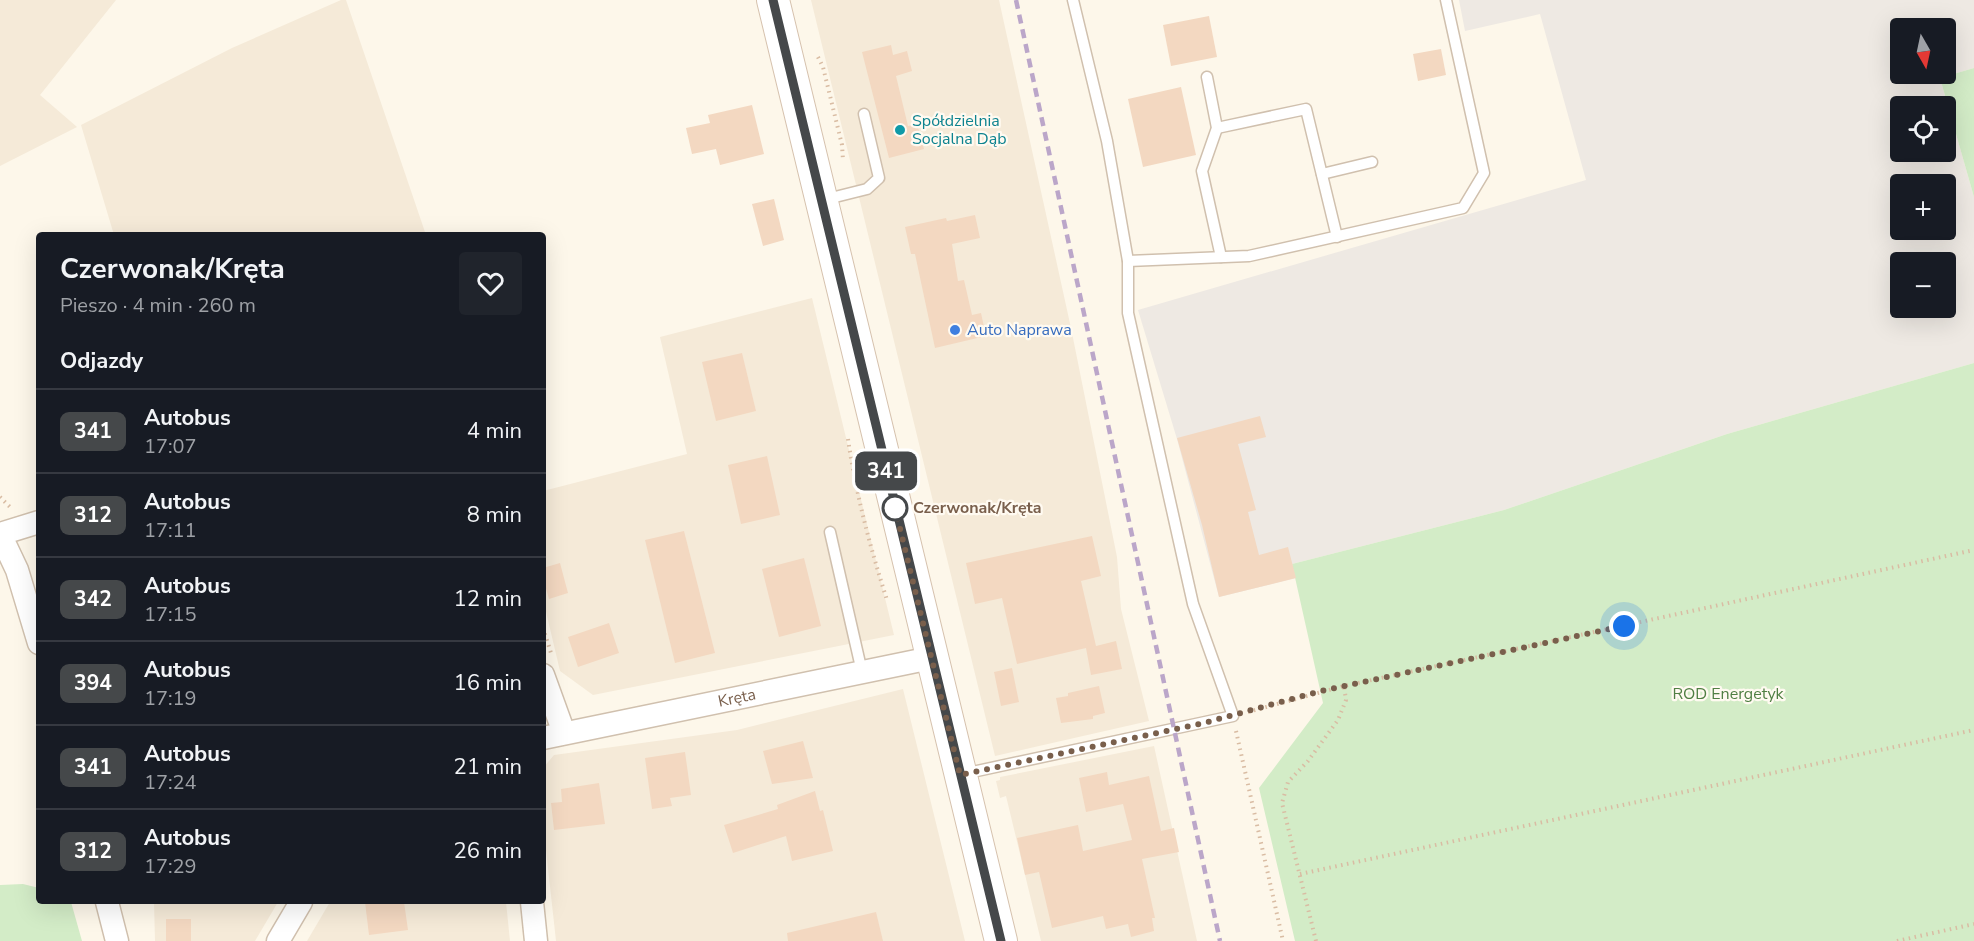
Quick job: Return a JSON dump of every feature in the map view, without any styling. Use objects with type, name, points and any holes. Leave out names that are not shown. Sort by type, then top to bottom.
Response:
[{"type":"main road","points":[[773,0],[1001,941]]},
{"type":"street","points":[[36,523],[0,534],[16,570],[36,633]]},
{"type":"street","name":"Kręta","points":[[553,736],[932,658]]},
{"type":"street","points":[[546,693],[553,736]]},
{"type":"street","points":[[108,904],[117,941]]},
{"type":"street","points":[[278,941],[301,904]]},
{"type":"street","points":[[532,904],[536,941]]},
{"type":"lane","points":[[960,775],[1233,716],[1193,604],[1128,313],[1128,261],[1107,141],[1073,0]]},
{"type":"lane","points":[[1128,261],[1249,256],[1463,208],[1484,173],[1446,0]]},
{"type":"lane","points":[[1207,77],[1217,128],[1202,171],[1221,257]]},
{"type":"lane","points":[[1217,128],[1306,109],[1337,237]]},
{"type":"lane","points":[[820,200],[867,189],[879,178],[864,114]]},
{"type":"lane","points":[[1322,174],[1372,162]]},
{"type":"lane","points":[[830,532],[862,672]]},
{"type":"path","points":[[1283,941],[1233,716],[1344,686],[1974,550]]},
{"type":"path","points":[[1316,941],[1282,803],[1288,782],[1308,761],[1338,720],[1346,700],[1344,686]]},
{"type":"path","points":[[1300,874],[1974,730]]},
{"type":"path","points":[[1897,941],[1974,924]]},
{"type":"shaded area","points":[[0,0],[116,0],[40,95],[77,127],[0,166]]},
{"type":"shaded area","points":[[341,0],[346,0],[425,232],[113,232],[81,125],[232,48]]},
{"type":"shaded area","points":[[811,0],[999,0],[1071,328],[1117,557],[1121,609],[1149,721],[995,756]]},
{"type":"shaded area","points":[[1459,0],[1974,0],[1974,68],[1956,73],[1956,18],[1890,18],[1890,84],[1942,84],[1945,96],[1890,96],[1890,162],[1956,162],[1956,134],[1974,197],[1974,363],[1727,434],[1504,510],[1292,564],[1296,578],[1219,597],[1177,439],[1138,310],[1586,180],[1540,14],[1465,31]]},
{"type":"shaded area","points":[[812,298],[894,635],[593,695],[560,671],[546,612],[546,490],[687,454],[660,337]]},
{"type":"shaded area","points":[[903,689],[965,941],[556,941],[546,850],[546,764],[554,755],[737,730]]},
{"type":"shaded area","points":[[1154,746],[1197,941],[1041,941],[1006,796],[1000,798],[996,781],[1000,780],[1000,777]]},
{"type":"shaded area","points":[[154,904],[277,904],[255,941],[155,941]]},
{"type":"shaded area","points":[[329,904],[506,904],[510,941],[307,941]]},
{"type":"green space","points":[[1974,68],[1974,197],[1956,134],[1956,96],[1945,96],[1942,84],[1956,84],[1956,73]]},
{"type":"green space","name":"ROD Energetyk","points":[[1974,363],[1974,941],[1295,941],[1259,788],[1323,703],[1292,564],[1504,510],[1727,434]]},
{"type":"green space","points":[[23,884],[36,887],[36,904],[72,904],[82,941],[0,941],[0,885]]},
{"type":"building","points":[[1209,16],[1217,57],[1171,66],[1163,25]]},
{"type":"building","points":[[891,45],[893,55],[907,51],[912,71],[896,76],[908,126],[917,124],[924,149],[889,158],[862,52]]},
{"type":"building","points":[[1441,49],[1446,75],[1418,81],[1413,54]]},
{"type":"building","points":[[1181,87],[1196,155],[1143,167],[1128,99]]},
{"type":"building","points":[[752,105],[764,154],[720,165],[716,149],[692,154],[686,128],[710,123],[708,115]]},
{"type":"building","points":[[774,199],[784,240],[763,246],[752,204]]},
{"type":"building","points":[[975,215],[980,238],[952,244],[958,281],[964,280],[972,315],[981,313],[986,336],[935,348],[915,254],[911,254],[905,227],[946,218],[947,221]]},
{"type":"building","points":[[742,353],[756,411],[716,421],[702,362]]},
{"type":"building","points":[[1260,416],[1266,437],[1238,444],[1256,510],[1248,512],[1259,555],[1288,547],[1296,578],[1219,597],[1202,525],[1177,438]]},
{"type":"building","points":[[767,456],[780,515],[741,524],[728,465]]},
{"type":"building","points":[[684,531],[715,653],[675,663],[645,540]]},
{"type":"building","points":[[1092,536],[1101,576],[1081,581],[1096,646],[1116,641],[1122,669],[1091,675],[1086,648],[1017,664],[1002,598],[975,604],[966,563]]},
{"type":"building","points":[[804,558],[821,626],[779,637],[762,569]]},
{"type":"building","points":[[560,563],[568,593],[549,599],[546,588],[546,567]]},
{"type":"building","points":[[609,623],[619,653],[578,667],[568,637]]},
{"type":"building","points":[[1012,668],[1019,702],[1001,706],[994,672]]},
{"type":"building","points":[[1099,686],[1105,713],[1093,716],[1093,719],[1061,723],[1056,698]]},
{"type":"building","points":[[803,741],[813,778],[772,784],[763,751]]},
{"type":"building","points":[[685,752],[691,795],[670,798],[672,806],[652,809],[645,758]]},
{"type":"building","points":[[1107,772],[1109,785],[1149,776],[1161,831],[1174,828],[1179,852],[1142,859],[1155,918],[1152,918],[1154,931],[1131,937],[1128,924],[1106,929],[1103,916],[1052,928],[1039,872],[1025,875],[1017,838],[1078,825],[1083,851],[1132,840],[1123,804],[1086,812],[1079,778]]},
{"type":"building","points":[[599,783],[605,824],[554,830],[551,803],[562,802],[561,789]]},
{"type":"building","points":[[815,791],[820,811],[823,810],[833,851],[792,861],[786,836],[733,853],[724,825],[778,809],[777,805]]},
{"type":"building","points":[[365,904],[404,904],[408,930],[369,935]]},
{"type":"building","points":[[876,912],[883,941],[788,941],[787,933]]},
{"type":"building","points":[[166,919],[191,919],[191,941],[166,941]]},
{"type":"railway","points":[[1016,0],[1220,941]]},
{"type":"bus line","name":"341","points":[[773,0],[1001,941]]},
{"type":"place","name":"Spółdzielnia Socjalna Dąb","points":[[900,130]]},
{"type":"place","name":"Auto Naprawa","points":[[955,330]]},
{"type":"place","name":"Czerwonak/Kręta","points":[[895,508]]},
{"type":"route","points":[[895,508],[960,775],[1204,723],[1321,691],[1624,626]]}]
